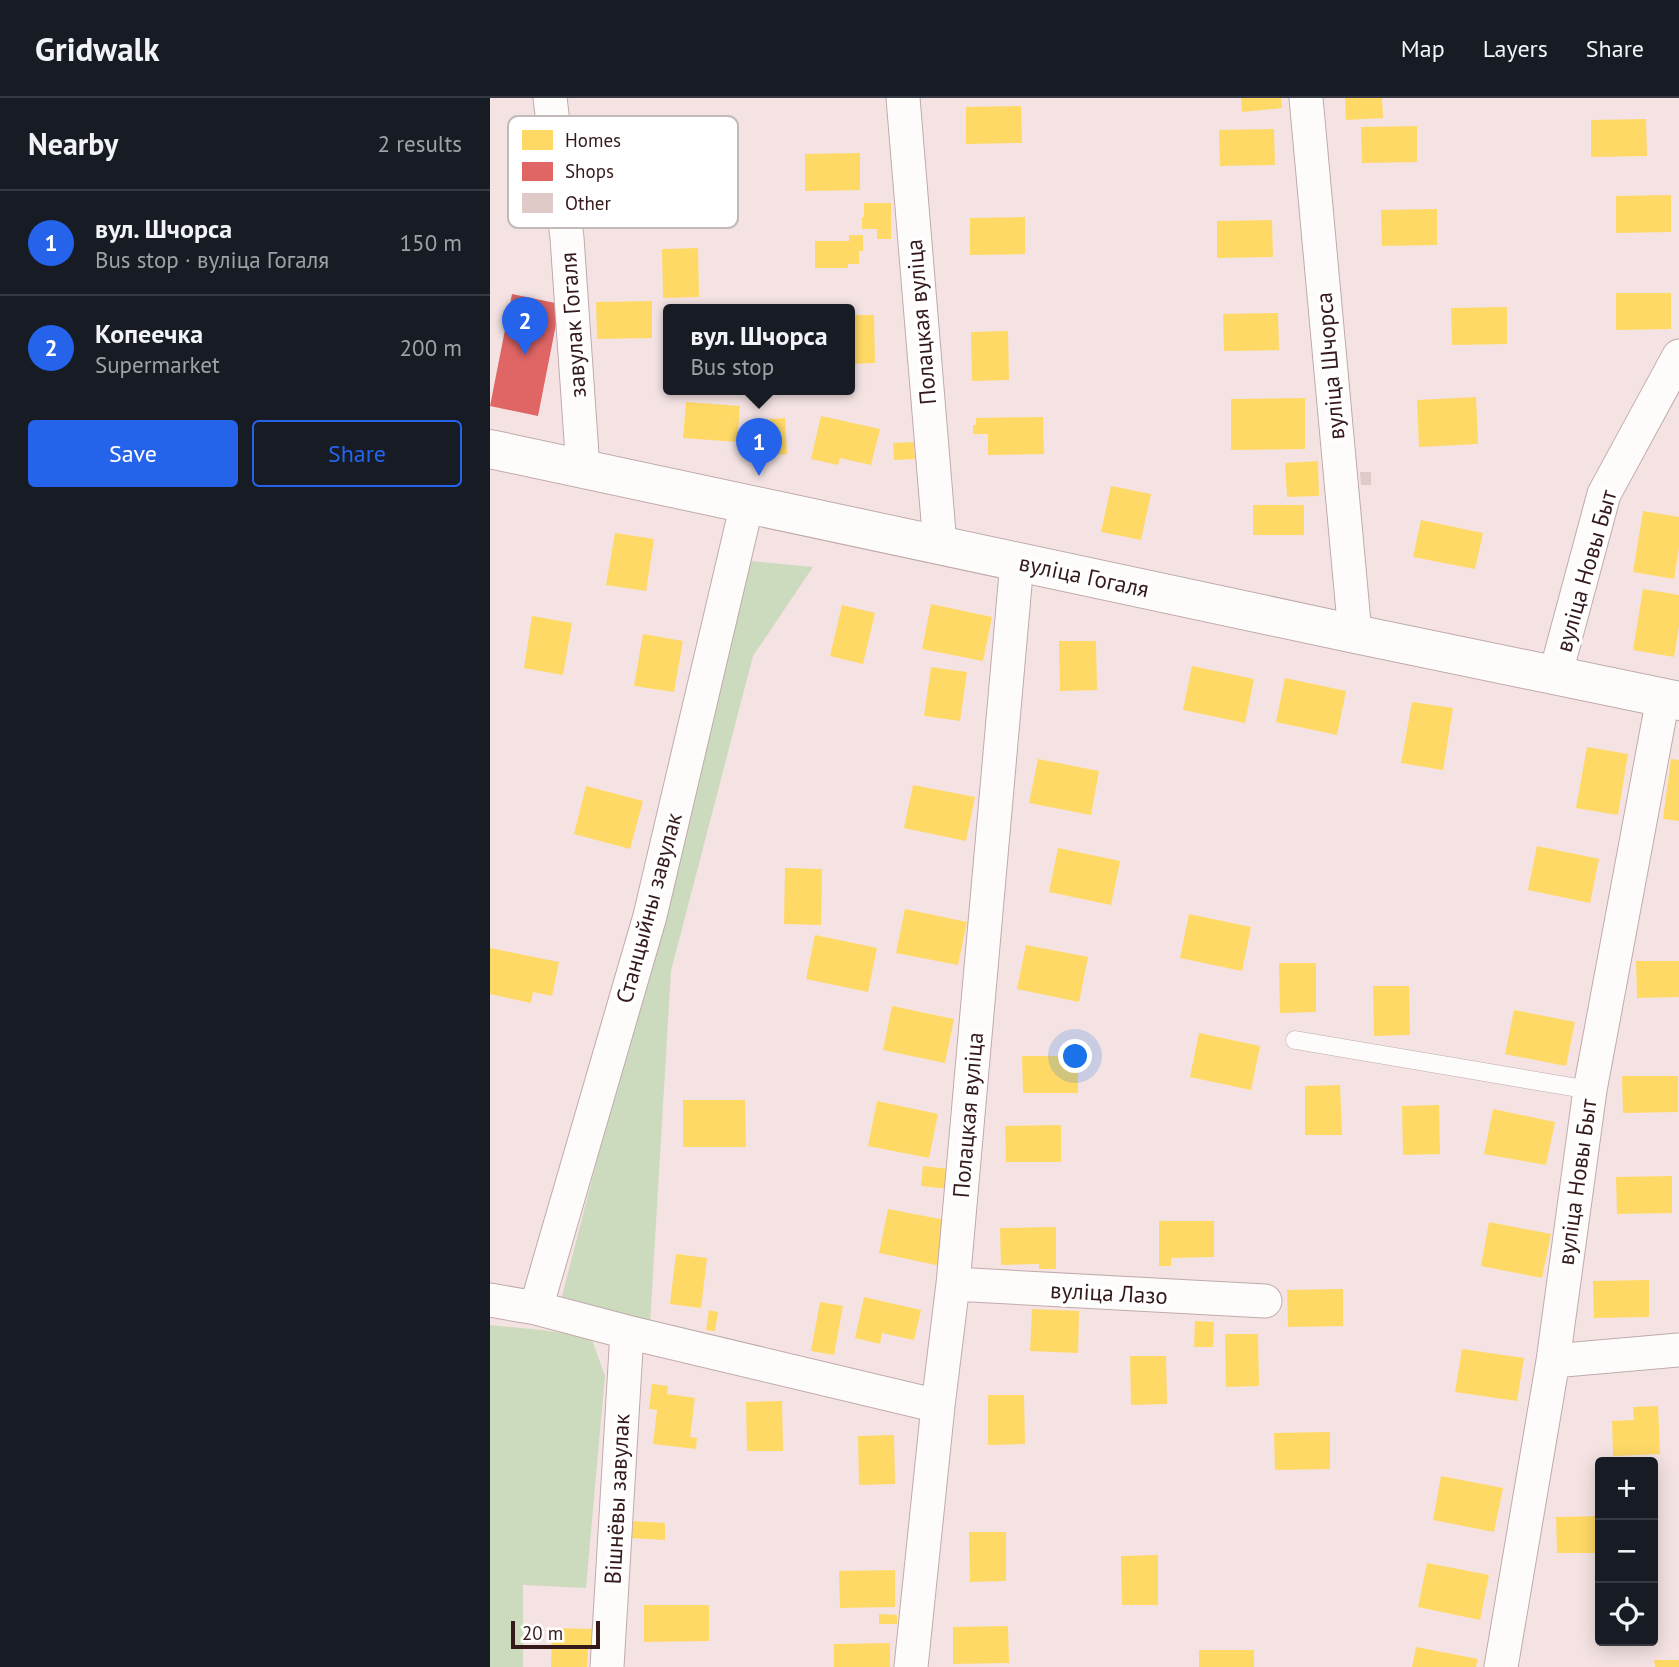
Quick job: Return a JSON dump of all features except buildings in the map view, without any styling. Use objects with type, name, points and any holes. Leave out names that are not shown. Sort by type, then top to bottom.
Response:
[{"type":"main road","name":"вуліца Гогаля","points":[[490,449],[1671,699]]},
{"type":"street","name":"завулак Гогаля","points":[[551,98],[553,116]]},
{"type":"street","name":"Полацкая вуліца","points":[[903,98],[940,545]]},
{"type":"street","name":"вуліца Шчорса","points":[[1306,98],[1355,634]]},
{"type":"street","name":"завулак Гогаля","points":[[566,228],[583,468]]},
{"type":"street","name":"вуліца Новы Быт","points":[[1555,676],[1604,494],[1679,356]]},
{"type":"street","name":"Станцыйны завулак","points":[[537,1308],[650,916],[747,504]]},
{"type":"street","name":"Полацкая вуліца","points":[[911,1667],[953,1284],[1017,562]]},
{"type":"street","name":"вуліца Новы Быт","points":[[1501,1667],[1553,1361],[1590,1090],[1671,699]]},
{"type":"street","name":"вуліца Лазо","points":[[953,1284],[1265,1301]]},
{"type":"street","points":[[490,1300],[537,1308],[938,1406]]},
{"type":"street","name":"Вішнёвы завулак","points":[[607,1667],[628,1332]]},
{"type":"street","points":[[1553,1361],[1679,1350]]},
{"type":"lane","points":[[1295,1040],[1590,1090]]},
{"type":"green space","points":[[751,561],[813,567],[753,656],[671,971],[650,1324],[561,1300]]},
{"type":"green space","points":[[490,1325],[591,1337],[605,1376],[586,1588],[523,1585],[523,1667],[490,1667]]},
{"type":"place","name":"Копеечка","points":[[525,355]]},
{"type":"place","name":"вул. Шчорса","points":[[759,476]]}]
